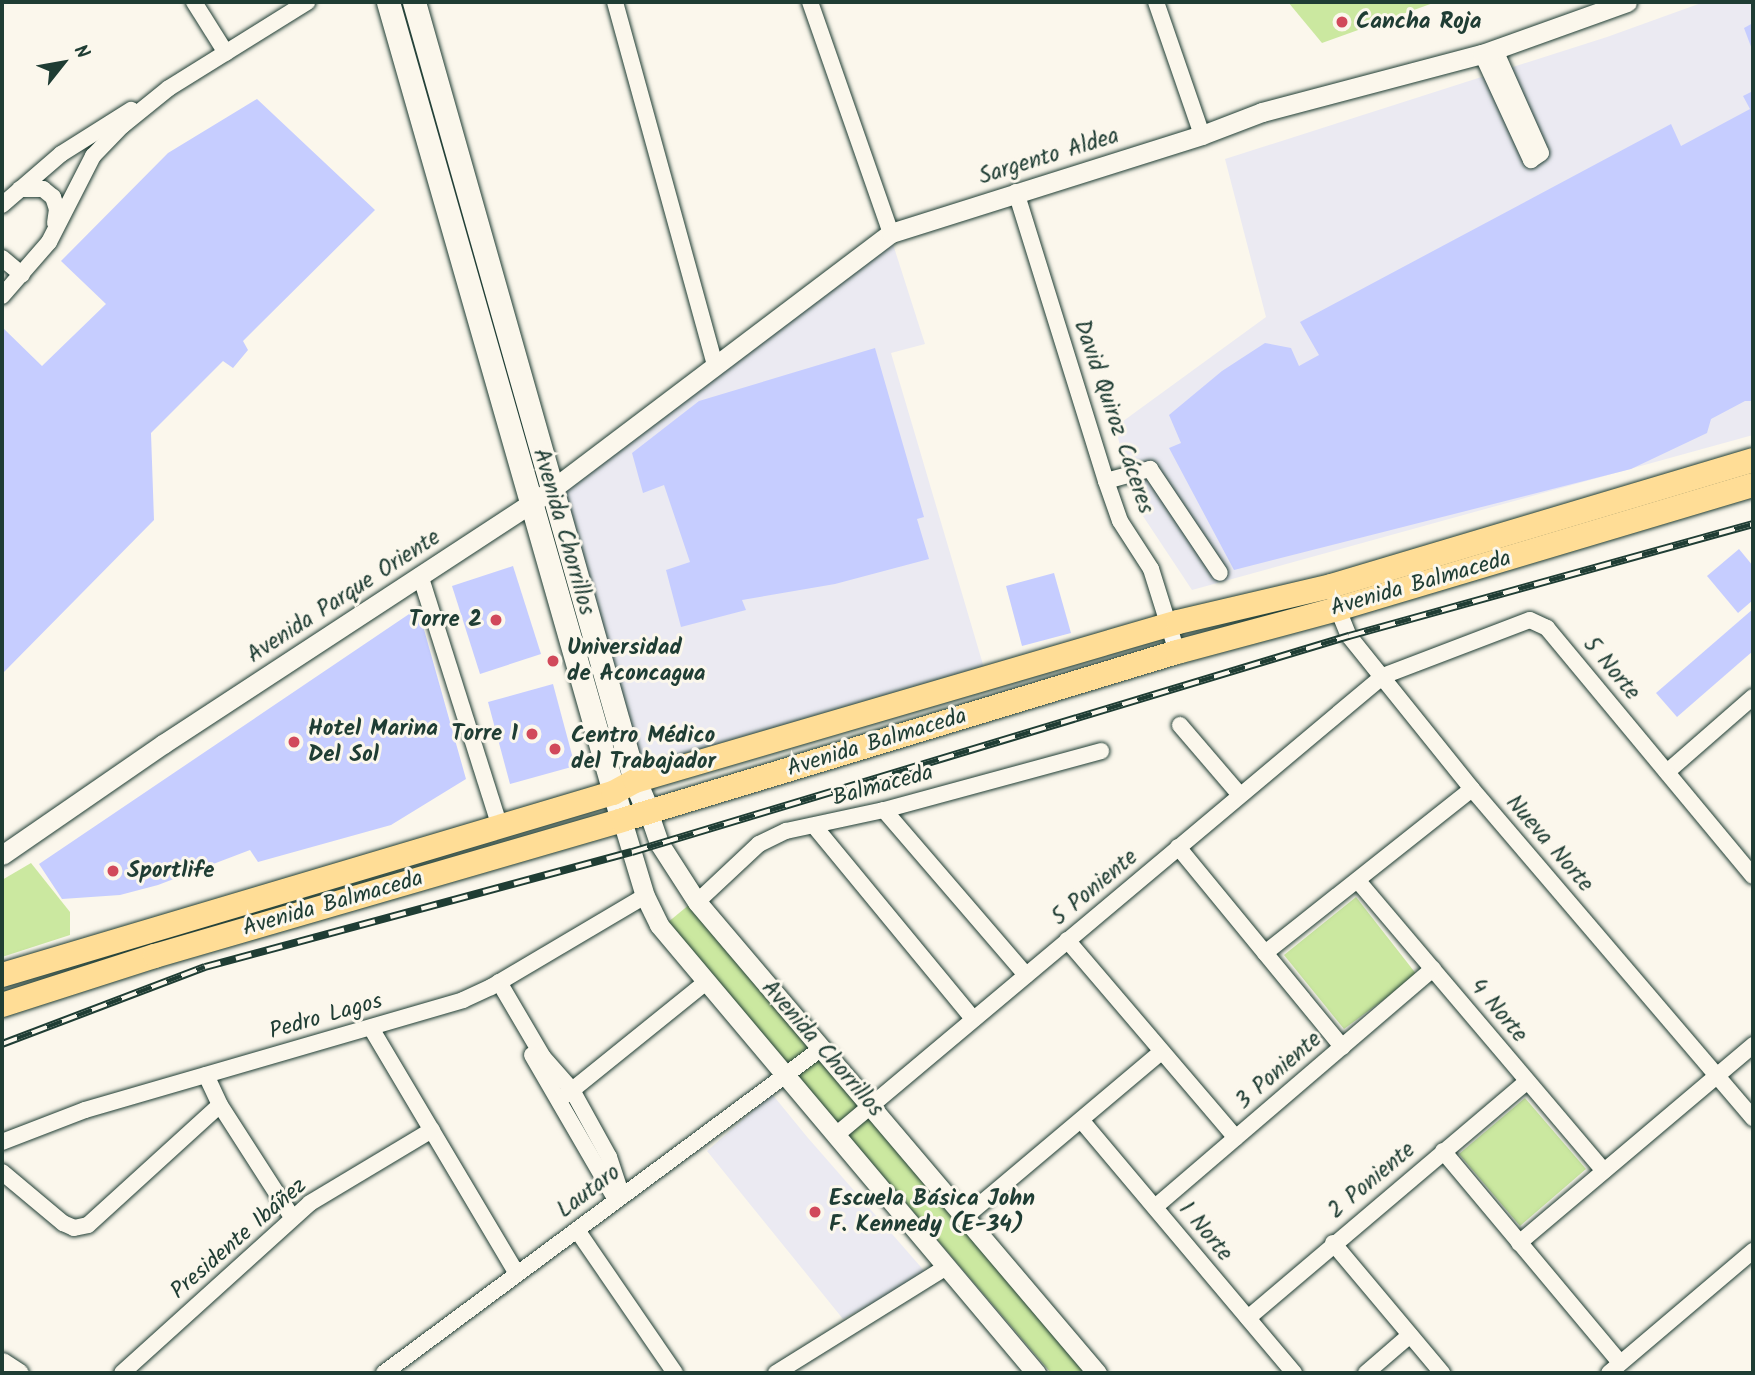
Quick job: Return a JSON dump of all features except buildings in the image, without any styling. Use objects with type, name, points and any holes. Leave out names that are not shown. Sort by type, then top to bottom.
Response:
[{"type":"main road","name":"Avenida Chorrillos","points":[[388,2],[458,203],[551,490],[635,781],[648,811]]},
{"type":"main road","name":"Avenida Chorrillos","points":[[414,2],[458,203],[531,503],[622,820]]},
{"type":"main road","name":"Avenida Balmaceda","points":[[2,1005],[155,956],[622,820],[1177,652],[1753,460]]},
{"type":"main road","name":"Avenida Balmaceda","points":[[2,975],[613,793],[635,781],[1167,625],[1334,598],[1753,485]]},
{"type":"street","points":[[194,2],[226,53]]},
{"type":"street","points":[[2,205],[96,130],[307,2]]},
{"type":"street","points":[[615,2],[715,364]]},
{"type":"street","points":[[810,2],[891,233]]},
{"type":"street","points":[[1156,2],[1202,135]]},
{"type":"street","name":"Sargento Aldea","points":[[551,490],[891,233],[1202,135],[1275,109],[1489,52],[1628,2]]},
{"type":"street","points":[[1489,52],[1541,153],[1531,160],[1489,52]]},
{"type":"street","points":[[2,296],[52,236],[93,156],[122,126],[169,88]]},
{"type":"street","points":[[20,189],[43,189],[53,197],[57,209],[52,236]]},
{"type":"street","name":"David Quiroz Cáceres","points":[[1016,192],[1106,481],[1120,521],[1151,569],[1177,652]]},
{"type":"street","points":[[2,258],[22,275]]},
{"type":"street","points":[[1106,481],[1150,469],[1220,573]]},
{"type":"street","name":"Avenida Parque Oriente","points":[[2,855],[163,744],[421,578],[551,490]]},
{"type":"street","points":[[421,578],[500,827]]},
{"type":"street","name":"Nueva Norte","points":[[1334,598],[1349,636],[1472,789],[1753,1118]]},
{"type":"street","name":"5 Norte","points":[[1383,676],[1530,620],[1547,628],[1753,876]]},
{"type":"street","name":"5 Poniente","points":[[836,1135],[1383,676]]},
{"type":"street","points":[[1667,772],[1753,697]]},
{"type":"street","points":[[1180,725],[1240,795]]},
{"type":"street","name":"Avenida Parque Oriente","points":[[2,872],[24,851],[163,744]]},
{"type":"street","name":"Balmaceda","points":[[696,902],[759,844],[786,831],[815,827],[884,810],[1101,751]]},
{"type":"street","points":[[1265,953],[1472,789]]},
{"type":"street","points":[[884,810],[1026,975]]},
{"type":"street","name":"Avenida Chorrillos","points":[[648,811],[659,842],[696,902],[1097,1373]]},
{"type":"street","name":"Avenida Chorrillos","points":[[622,820],[645,896],[659,925],[1036,1373]]},
{"type":"street","points":[[815,827],[973,1019]]},
{"type":"street","points":[[1178,848],[1342,1047]]},
{"type":"street","name":"4 Norte","points":[[1357,881],[1604,1171]]},
{"type":"street","name":"Pedro Lagos","points":[[2,1142],[85,1110],[463,1000],[495,985],[645,896]]},
{"type":"street","points":[[1067,940],[1237,1138]]},
{"type":"street","name":"3 Poniente","points":[[1155,1207],[1433,969]]},
{"type":"street","points":[[559,1101],[706,982]]},
{"type":"street","points":[[495,985],[543,1057],[572,1090],[609,1157],[619,1198]]},
{"type":"street","points":[[495,985],[559,1101],[619,1198]]},
{"type":"street","points":[[371,1028],[517,1274]]},
{"type":"street","points":[[1519,1243],[1753,1045]]},
{"type":"street","name":"Lautaro","points":[[384,1373],[822,1048]]},
{"type":"street","points":[[964,1218],[1161,1052]]},
{"type":"street","points":[[206,1075],[220,1105],[292,1217]]},
{"type":"street","name":"2 Poniente","points":[[1248,1318],[1527,1080]]},
{"type":"street","points":[[2,1172],[62,1223],[74,1228],[88,1225],[220,1105]]},
{"type":"street","name":"1 Norte","points":[[1081,1120],[1294,1373]]},
{"type":"street","name":"Presidente Ibáñez","points":[[121,1373],[292,1217],[310,1203],[432,1130]]},
{"type":"street","points":[[1443,1151],[1519,1243],[1614,1368],[1753,1251]]},
{"type":"street","points":[[577,1230],[675,1373]]},
{"type":"street","points":[[1333,1243],[1442,1373]]},
{"type":"street","points":[[776,1373],[946,1267]]},
{"type":"street","points":[[1366,1373],[1410,1335]]},
{"type":"street","points":[[2,1362],[19,1373]]},
{"type":"shaded area","points":[[1704,2],[1753,2],[1753,435],[1192,590],[1137,507],[1115,427],[1266,317],[1225,159],[1607,37]]},
{"type":"shaded area","points":[[891,238],[925,344],[891,353],[984,668],[643,769],[563,491]]},
{"type":"shaded area","name":"Escuela Básica John F. Kennedy (E-34)","points":[[772,1094],[927,1274],[843,1319],[707,1151]]},
{"type":"green space","name":"Cancha Roja","points":[[1288,2],[1436,2],[1322,43]]},
{"type":"green space","points":[[31,863],[70,912],[70,935],[2,957],[2,880]]},
{"type":"green space","points":[[1356,897],[1417,975],[1344,1029],[1284,955]]},
{"type":"green space","points":[[690,904],[1085,1373],[1051,1373],[667,923]]},
{"type":"green space","points":[[1525,1098],[1586,1169],[1520,1226],[1459,1154]]},
{"type":"railway","points":[[2,1044],[205,967],[632,852],[1349,636],[1753,524]]},
{"type":"place","name":"Cancha Roja","points":[[1342,22]]},
{"type":"place","name":"Torre 2","points":[[496,620]]},
{"type":"place","name":"Universidad de Aconcagua","points":[[553,661]]},
{"type":"place","name":"Torre 1","points":[[532,734]]},
{"type":"place","name":"Hotel Marina Del Sol","points":[[294,742]]},
{"type":"place","name":"Centro Médico del Trabajador","points":[[555,749]]},
{"type":"place","name":"Sportlife","points":[[113,871]]},
{"type":"place","name":"Escuela Básica John F. Kennedy (E-34)","points":[[815,1212]]}]
